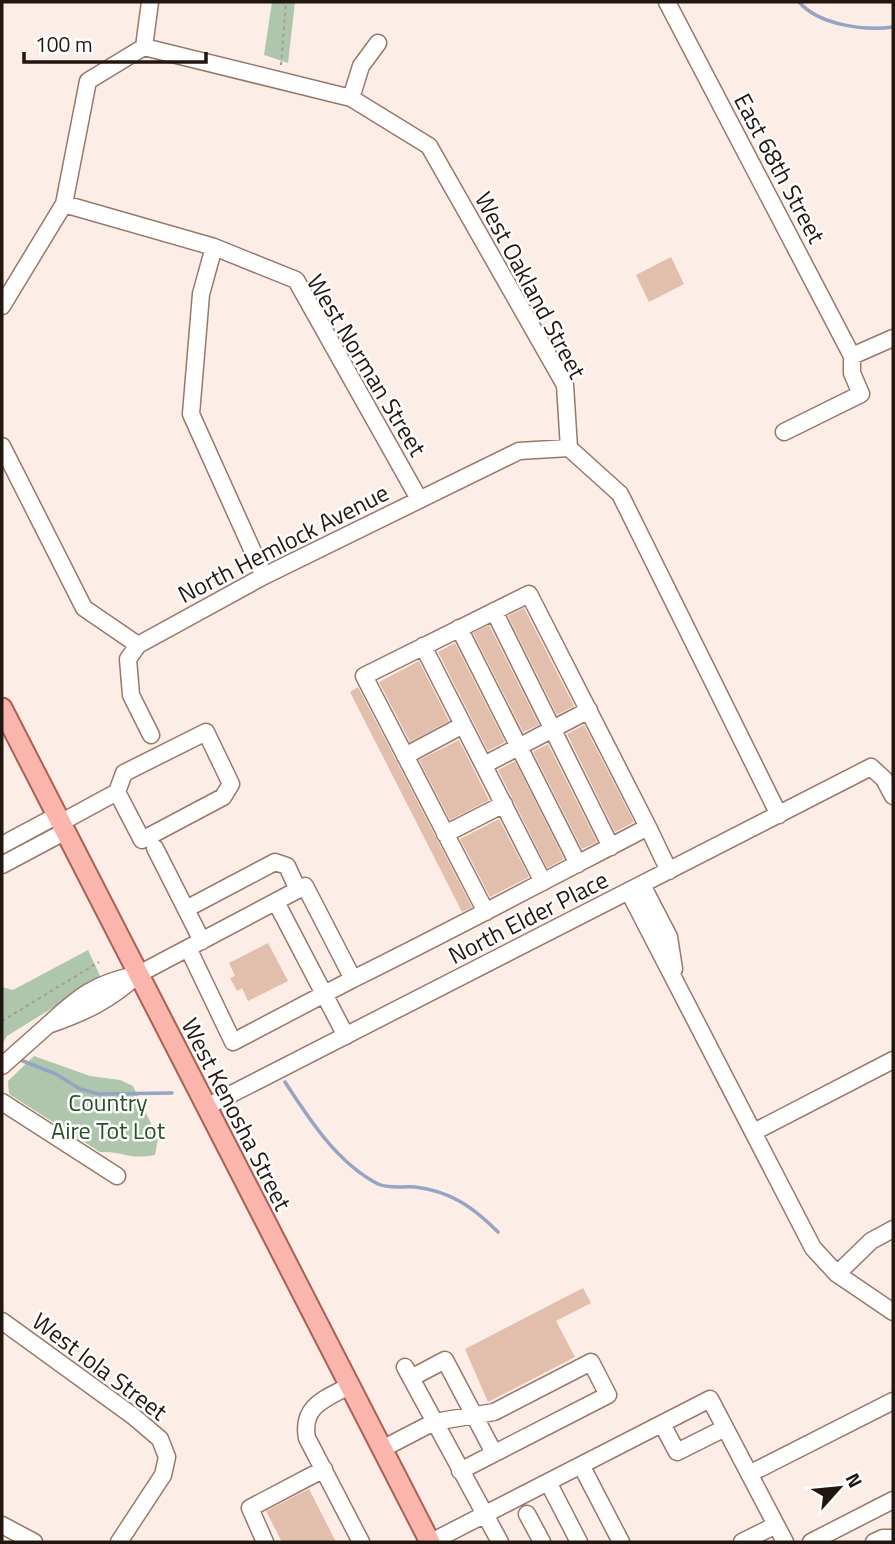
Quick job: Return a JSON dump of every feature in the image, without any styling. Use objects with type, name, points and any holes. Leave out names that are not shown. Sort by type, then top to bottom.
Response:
[{"type":"main road","name":"West Kenosha Street","points":[[2,708],[430,1542]]},
{"type":"street","points":[[2,306],[64,204],[88,81],[144,47],[150,2]]},
{"type":"street","name":"East 68th Street","points":[[667,2],[852,356],[852,373],[861,394],[784,432]]},
{"type":"street","points":[[351,98],[361,66],[378,43]]},
{"type":"street","name":"West Oakland Street","points":[[144,47],[351,98],[429,146],[565,385],[569,448]]},
{"type":"street","name":"West Norman Street","points":[[64,204],[214,247],[296,280],[419,499]]},
{"type":"street","points":[[214,247],[201,295],[191,414],[264,576]]},
{"type":"street","points":[[852,356],[893,338]]},
{"type":"street","points":[[2,446],[84,608],[138,645],[128,659],[131,695],[150,735]]},
{"type":"street","points":[[569,448],[620,494],[779,815]]},
{"type":"street","name":"North Hemlock Avenue","points":[[138,645],[264,576],[519,451],[569,448]]},
{"type":"street","points":[[486,912],[364,676],[529,594],[669,872]]},
{"type":"street","points":[[494,611],[611,847]]},
{"type":"street","points":[[459,628],[578,864]]},
{"type":"street","points":[[423,646],[543,882]]},
{"type":"street","points":[[484,765],[589,710]]},
{"type":"street","points":[[405,756],[463,725]]},
{"type":"street","points":[[60,824],[4,843],[8,861],[60,824],[117,792],[124,773],[206,732],[231,784],[223,797],[142,839],[117,792]]},
{"type":"street","name":"North Elder Place","points":[[206,1107],[669,872],[871,766],[892,790]]},
{"type":"street","points":[[445,834],[504,804]]},
{"type":"street","points":[[188,948],[233,1042],[648,827]]},
{"type":"street","points":[[155,848],[202,940]]},
{"type":"street","points":[[186,909],[275,862],[287,866],[298,890]]},
{"type":"street","points":[[3,1065],[77,998],[109,980],[137,975],[305,886],[353,979]]},
{"type":"street","points":[[636,888],[674,975],[813,1248],[837,1274],[893,1312]]},
{"type":"street","points":[[276,902],[346,1036]]},
{"type":"street","points":[[754,1132],[893,1060]]},
{"type":"street","points":[[2,1102],[117,1175]]},
{"type":"street","points":[[837,1274],[871,1241],[893,1229]]},
{"type":"street","name":"West Iola Street","points":[[2,1321],[133,1416],[153,1432],[166,1451],[166,1466],[160,1481],[120,1542]]},
{"type":"street","points":[[494,1453],[445,1360],[408,1372],[483,1515],[500,1542]]},
{"type":"street","points":[[382,1449],[434,1422],[494,1412],[591,1362],[608,1395],[460,1471]]},
{"type":"street","points":[[349,1386],[322,1400],[307,1415],[307,1438],[361,1542]]},
{"type":"street","points":[[430,1542],[710,1399],[785,1542]]},
{"type":"street","points":[[749,1474],[893,1401]]},
{"type":"street","points":[[662,1424],[677,1452],[725,1428]]},
{"type":"street","points":[[581,1465],[621,1542]]},
{"type":"street","points":[[265,1542],[250,1508],[324,1469]]},
{"type":"street","points":[[548,1482],[579,1542]]},
{"type":"street","points":[[811,1542],[893,1500]]},
{"type":"street","points":[[527,1514],[542,1542]]},
{"type":"street","points":[[2,1525],[34,1542]]},
{"type":"street","points":[[742,1542],[776,1525]]},
{"type":"street","points":[[874,1542],[893,1538]]},
{"type":"path","points":[[280,80],[286,2]]},
{"type":"path","points":[[2,1021],[99,962]]},
{"type":"green space","points":[[272,2],[295,2],[288,63],[264,55]]},
{"type":"green space","points":[[88,950],[101,978],[7,1036],[2,1044],[2,987],[13,990]]},
{"type":"green space","name":"Country Aire Tot Lot","points":[[34,1056],[90,1076],[120,1080],[133,1086],[158,1138],[155,1155],[100,1152],[9,1094],[8,1081]]},
{"type":"building","points":[[671,257],[684,284],[649,302],[636,275]]},
{"type":"building","points":[[524,608],[574,706],[557,715],[508,616]]},
{"type":"building","points":[[489,625],[539,725],[523,732],[473,633]]},
{"type":"building","points":[[455,643],[505,742],[488,751],[438,652]]},
{"type":"building","points":[[419,661],[449,721],[410,742],[379,682]]},
{"type":"building","points":[[358,687],[472,907],[462,912],[350,692]]},
{"type":"building","points":[[584,725],[634,822],[615,832],[567,734]]},
{"type":"building","points":[[459,740],[489,800],[450,820],[419,760]]},
{"type":"building","points":[[548,744],[597,842],[582,849],[533,752]]},
{"type":"building","points":[[515,761],[564,859],[547,868],[498,770]]},
{"type":"building","points":[[499,819],[529,877],[490,897],[460,839]]},
{"type":"building","points":[[268,943],[288,981],[248,1001],[242,988],[237,991],[230,978],[235,976],[229,963]]},
{"type":"building","points":[[583,1288],[591,1303],[556,1321],[575,1357],[488,1402],[465,1349]]},
{"type":"building","points":[[309,1489],[336,1542],[282,1542],[266,1511]]},
{"type":"waterway","points":[[799,2],[818,16],[843,25],[893,27]]},
{"type":"waterway","points":[[18,1059],[56,1074],[80,1089],[99,1094],[172,1093]]},
{"type":"waterway","points":[[285,1082],[337,1153],[363,1175],[382,1186],[415,1187],[440,1192],[471,1208],[498,1232]]}]
